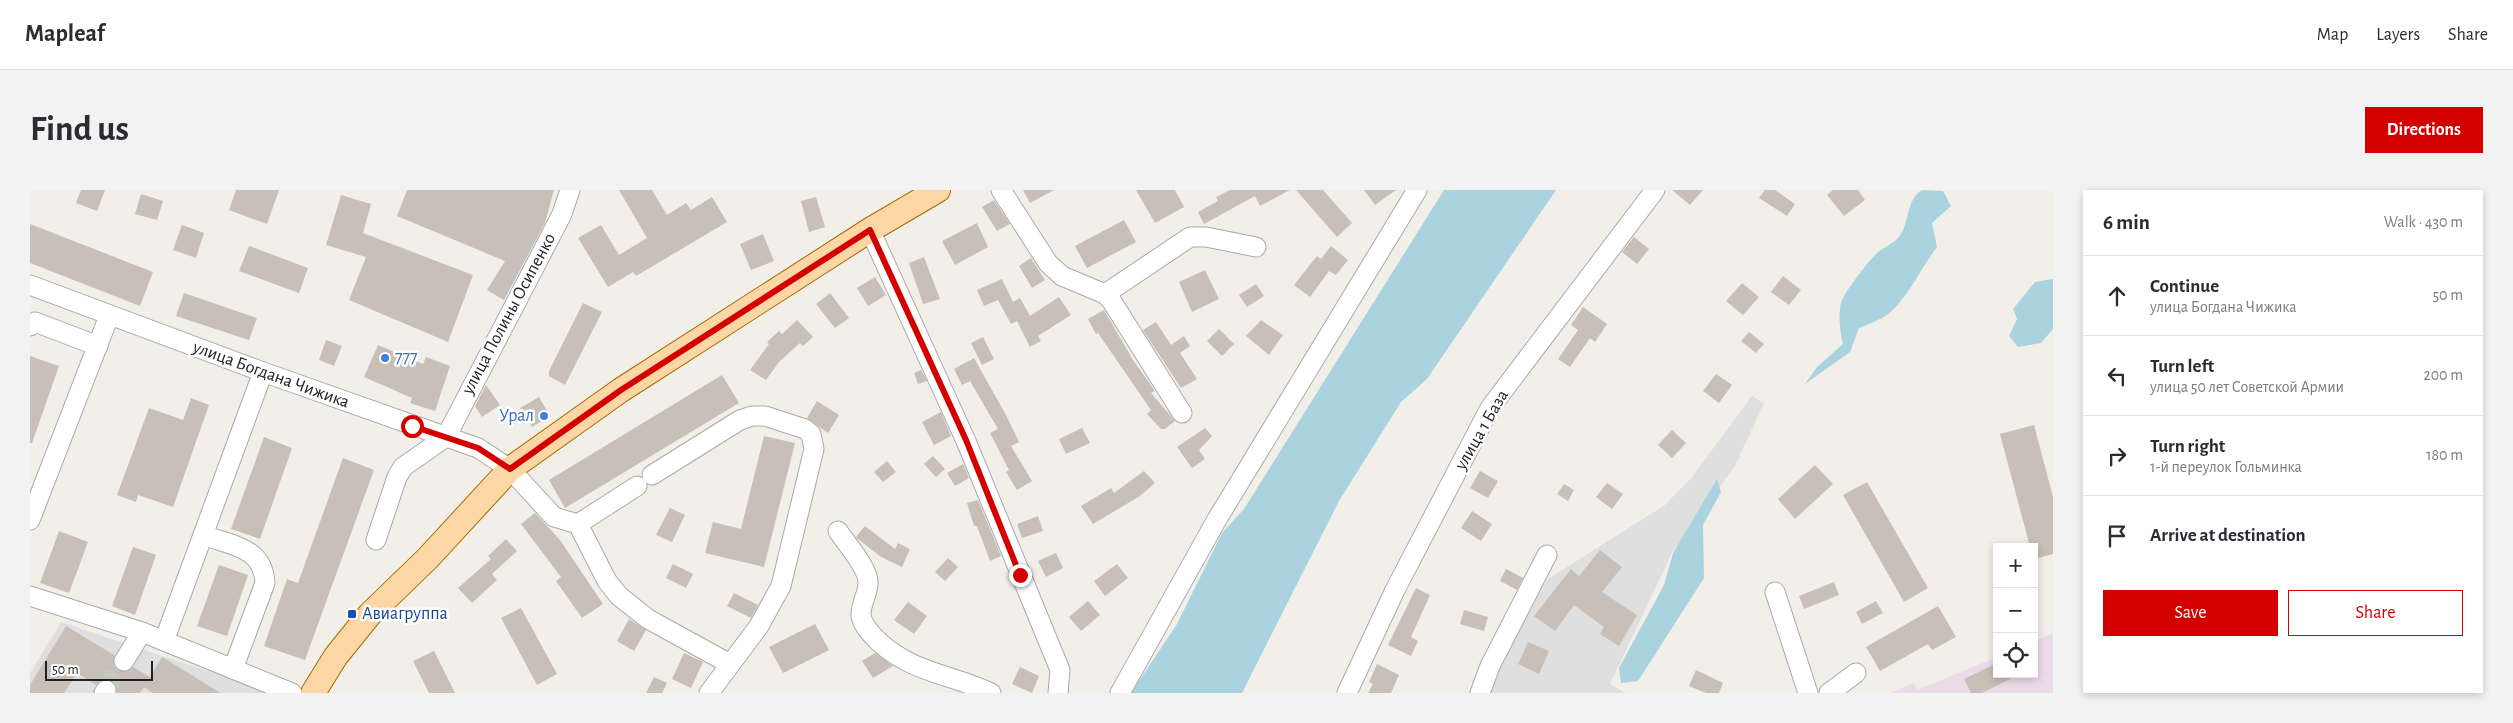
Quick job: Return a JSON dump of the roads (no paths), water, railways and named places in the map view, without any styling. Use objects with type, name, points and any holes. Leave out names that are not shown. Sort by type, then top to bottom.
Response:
[{"type":"main road","points":[[313,693],[336,656],[370,614],[428,558],[510,469],[621,390],[870,230],[938,190]]},
{"type":"street","name":"улица Полины Осипенко","points":[[446,437],[465,396],[508,322],[562,214],[570,190]]},
{"type":"street","points":[[1001,190],[1048,263],[1062,276],[1105,294],[1182,413]]},
{"type":"street","points":[[1120,693],[1216,521],[1417,190]]},
{"type":"street","name":"улица 1 База","points":[[1346,693],[1395,590],[1490,408],[1655,190]]},
{"type":"street","points":[[870,230],[966,440],[1060,670],[1058,693]]},
{"type":"street","points":[[1105,294],[1190,237],[1206,237],[1256,247]]},
{"type":"street","name":"улица Богдана Чижика","points":[[30,285],[263,372],[478,448],[510,469],[554,517],[578,524]]},
{"type":"street","points":[[30,520],[110,316]]},
{"type":"street","points":[[30,326],[34,322],[98,346]]},
{"type":"street","points":[[164,641],[263,372]]},
{"type":"street","points":[[652,475],[740,420],[752,416],[765,416],[805,429],[814,441],[814,449],[781,586],[759,626],[709,693]]},
{"type":"street","points":[[376,540],[397,477],[403,467],[446,437]]},
{"type":"street","points":[[637,486],[578,524],[607,581],[619,596],[648,619],[730,664]]},
{"type":"street","points":[[838,532],[867,573],[869,582],[861,606],[861,617],[863,624],[872,635],[893,655],[909,664],[991,693]]},
{"type":"street","points":[[203,535],[252,553],[261,561],[265,572],[265,583],[233,669]]},
{"type":"street","points":[[1480,693],[1490,666],[1546,555]]},
{"type":"street","points":[[1775,592],[1808,693]]},
{"type":"street","points":[[30,596],[142,632],[292,693]]},
{"type":"street","points":[[124,662],[142,632]]},
{"type":"street","points":[[1829,693],[1856,673]]},
{"type":"water","points":[[1444,190],[1556,190],[1427,379],[1401,402],[1339,501],[1242,693],[1131,693],[1177,624],[1222,533],[1244,509]]},
{"type":"water","points":[[1922,190],[1943,191],[1951,206],[1932,223],[1937,247],[1895,307],[1882,318],[1859,328],[1850,352],[1805,384],[1817,367],[1843,344],[1840,329],[1840,313],[1843,298],[1863,269],[1877,253],[1899,237],[1904,229],[1911,204]]},
{"type":"water","points":[[2053,279],[2053,329],[2041,343],[2018,347],[2009,336],[2017,319],[2013,309],[2035,282]]},
{"type":"water","points":[[1717,479],[1721,492],[1703,525],[1704,578],[1638,681],[1621,683],[1619,668],[1664,585],[1673,553]]},
{"type":"tunnel","points":[[106,690],[124,661]]},
{"type":"place","name":"777","points":[[385,358]]},
{"type":"place","name":"Урал","points":[[544,416]]},
{"type":"place","name":"Авиагруппа","points":[[352,614]]}]
